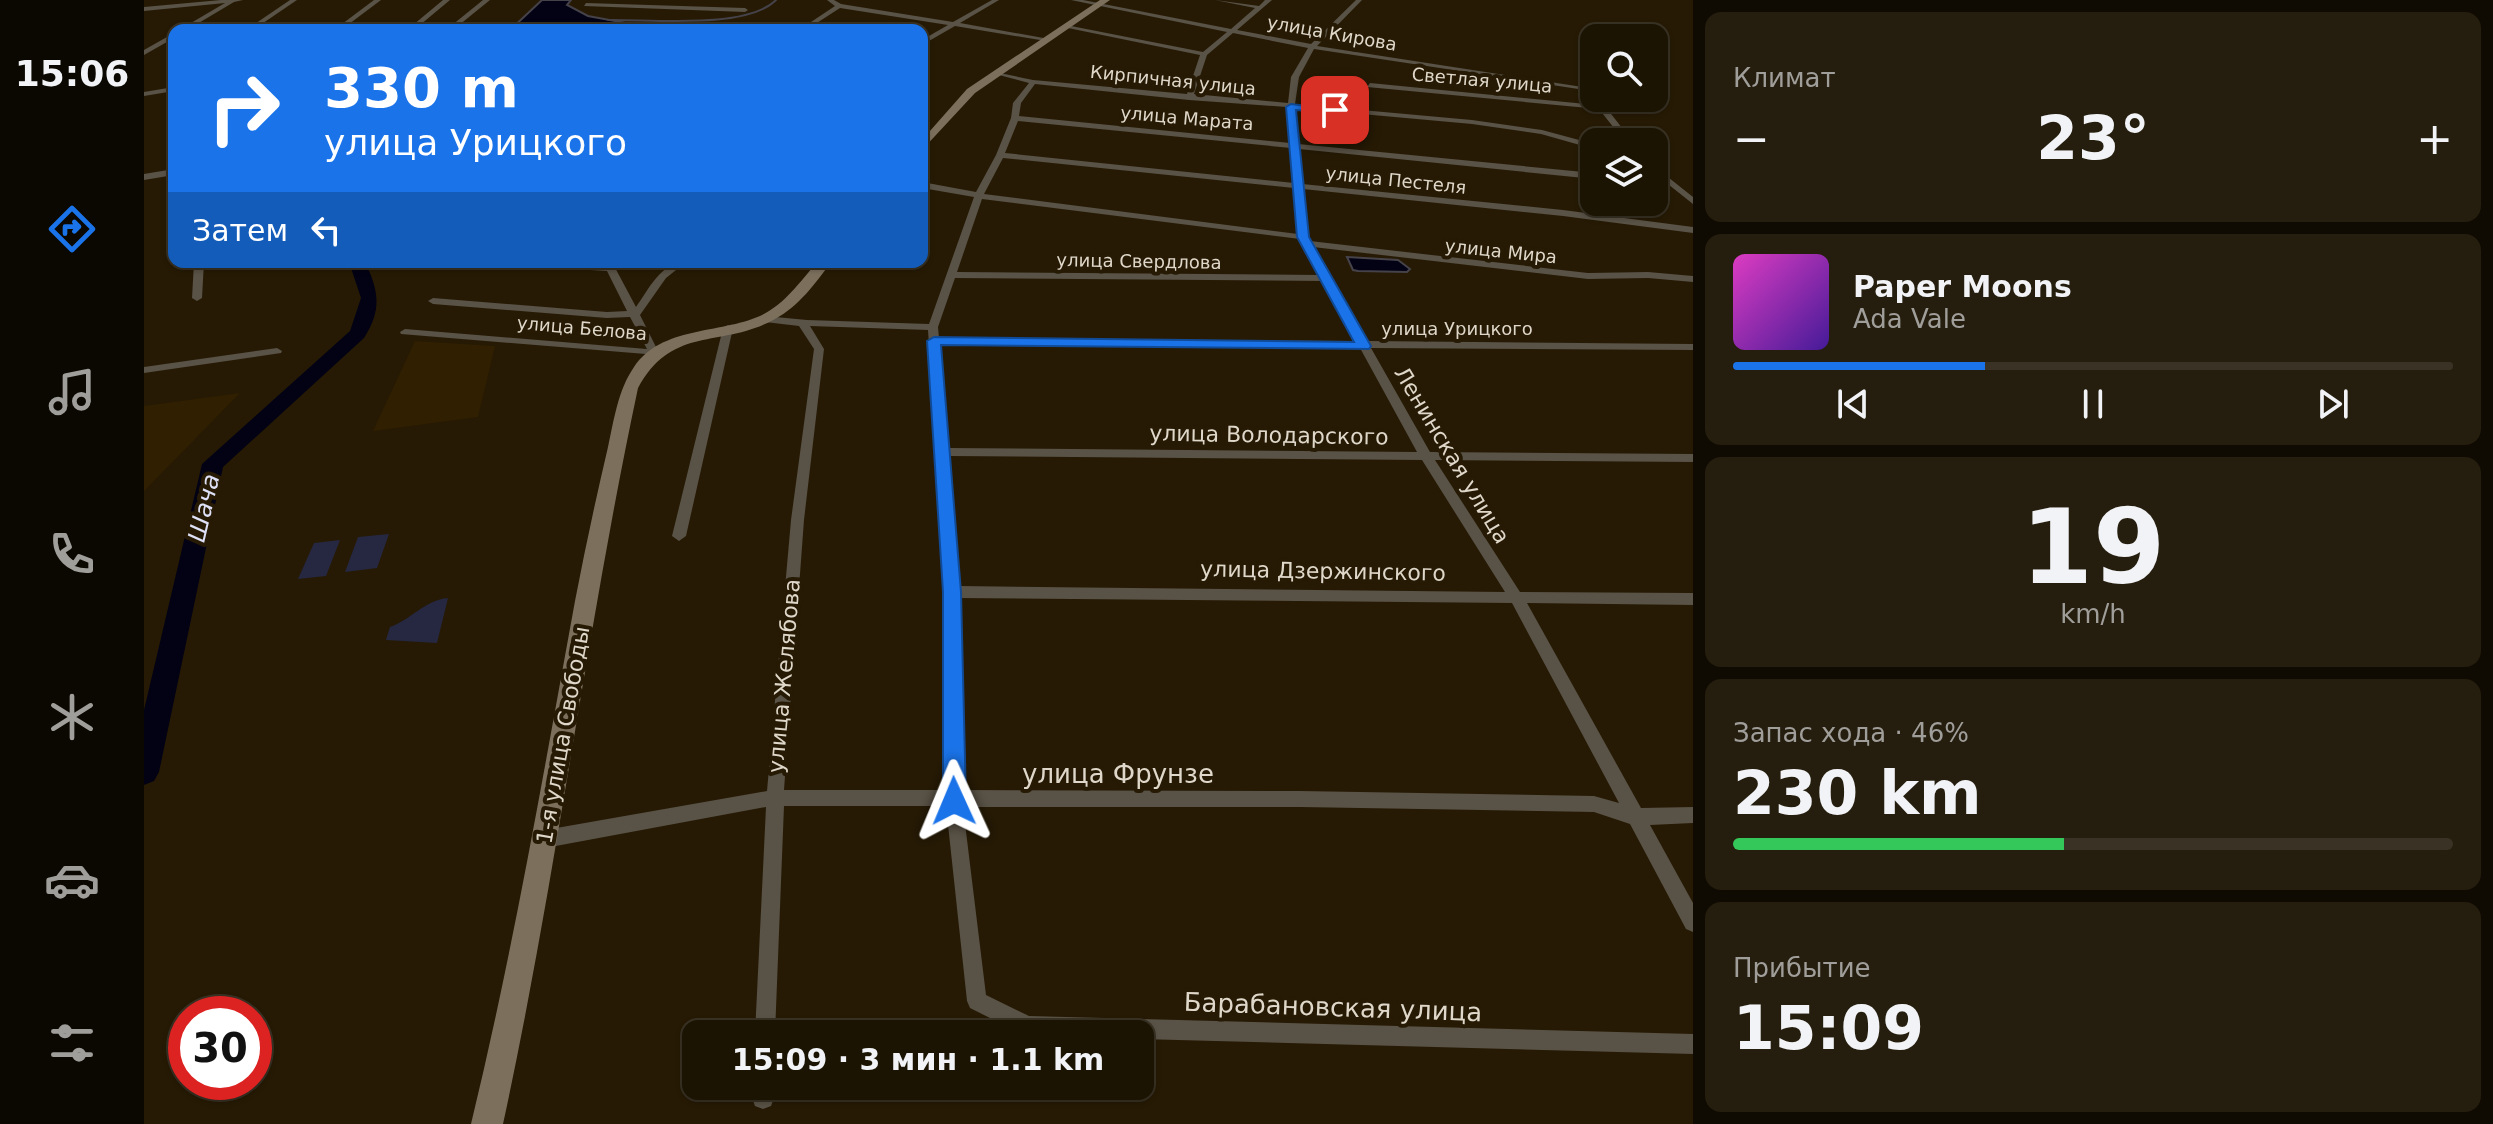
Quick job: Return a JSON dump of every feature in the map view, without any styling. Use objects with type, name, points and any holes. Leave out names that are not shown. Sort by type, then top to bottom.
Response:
[{"type":"street","points":[[146,9],[238,0]]},
{"type":"street","points":[[193,24],[238,0]]},
{"type":"street","points":[[258,24],[294,0]]},
{"type":"street","points":[[345,24],[378,0]]},
{"type":"street","points":[[418,24],[447,0]]},
{"type":"street","points":[[456,24],[487,0]]},
{"type":"street","points":[[700,9],[704,0]]},
{"type":"street","points":[[830,0],[839,6],[1046,39]]},
{"type":"street","points":[[928,40],[996,0]]},
{"type":"street","name":"улица Кирова","points":[[1074,0],[1102,2],[1312,47],[1580,87]]},
{"type":"street","points":[[1218,0],[1257,7]]},
{"type":"street","points":[[1189,98],[1204,54],[1269,0]]},
{"type":"street","name":"Ленинская улица","points":[[1359,0],[1312,47],[1295,77],[1291,107],[1293,144],[1305,240],[1323,278],[1426,456],[1515,595],[1693,922]]},
{"type":"street","points":[[928,140],[971,91],[1102,2]]},
{"type":"street","points":[[586,5],[745,10]]},
{"type":"street","points":[[811,24],[839,6]]},
{"type":"street","points":[[432,13],[445,13]]},
{"type":"street","points":[[458,13],[470,13]]},
{"type":"street","points":[[1066,27],[1204,54]]},
{"type":"street","points":[[144,53],[168,39]]},
{"type":"street","name":"Кирпичная улица","points":[[997,73],[1033,82],[1472,122],[1542,132],[1580,143]]},
{"type":"street","points":[[954,801],[952,592],[934,334],[980,193],[1000,155],[1015,118],[1017,103],[1033,82]]},
{"type":"street","name":"Светлая улица","points":[[1370,85],[1580,106]]},
{"type":"street","points":[[144,94],[168,90]]},
{"type":"street","points":[[1605,112],[1618,128]]},
{"type":"street","name":"улица Марата","points":[[1015,118],[1580,175]]},
{"type":"street","name":"улица Пестеля","points":[[1000,155],[1693,230]]},
{"type":"street","points":[[144,177],[168,173]]},
{"type":"street","points":[[1668,181],[1693,201]]},
{"type":"street","points":[[1668,185],[1672,185]]},
{"type":"street","name":"улица Мира","points":[[928,186],[980,193],[999,199],[1588,276],[1648,275],[1693,279]]},
{"type":"street","points":[[197,298],[199,268]]},
{"type":"street","name":"улица Белова","points":[[405,332],[654,353],[637,313],[611,268]]},
{"type":"street","points":[[433,301],[607,315],[637,313],[663,276],[673,268]]},
{"type":"street","points":[[654,353],[685,338],[765,319],[787,305],[819,268]]},
{"type":"street","name":"улица Свердлова","points":[[954,275],[1323,278]]},
{"type":"street","name":"улица Урицкого","points":[[765,319],[803,324],[854,322],[934,334],[1364,346],[1693,347]]},
{"type":"street","name":"улица Желябова","points":[[765,1020],[772,798],[783,719],[800,479],[819,349],[803,324]]},
{"type":"street","points":[[679,536],[728,328]]},
{"type":"street","points":[[144,370],[277,351]]},
{"type":"street","name":"1-я улица Свободы","points":[[487,1124],[498,1086],[545,839],[598,531],[630,388],[639,367],[654,353]]},
{"type":"street","name":"улица Володарского","points":[[941,452],[1693,458]]},
{"type":"street","name":"улица Дзержинского","points":[[952,592],[1693,599]]},
{"type":"street","name":"улица Фрунзе","points":[[545,839],[772,798],[954,801],[1300,799],[1594,804],[1636,817],[1693,815]]},
{"type":"street","name":"Барабановская улица","points":[[954,801],[977,1001],[1028,1026],[1693,1044]]},
{"type":"shaded area","points":[[542,0],[571,0],[567,5],[588,16],[626,23],[626,24],[516,24]]},
{"type":"shaded area","points":[[1347,257],[1398,260],[1410,269],[1407,272],[1358,271],[1353,270]]},
{"type":"shaded area","points":[[415,341],[495,346],[478,417],[373,431]]},
{"type":"shaded area","points":[[240,393],[144,491],[144,406]]},
{"type":"shaded area","points":[[389,534],[377,568],[345,572],[358,537]]},
{"type":"shaded area","points":[[340,540],[326,576],[298,579],[314,543]]},
{"type":"shaded area","points":[[448,598],[437,643],[386,640],[390,627],[432,602]]},
{"type":"waterway","points":[[608,20],[721,19],[743,16],[776,0]]},
{"type":"waterway","name":"Шача","points":[[144,772],[213,464],[358,334],[370,306],[369,290],[360,268]]},
{"type":"route","points":[[954,801],[952,592],[934,341],[1364,346],[1323,278],[1303,237],[1291,107],[1335,110]]}]
